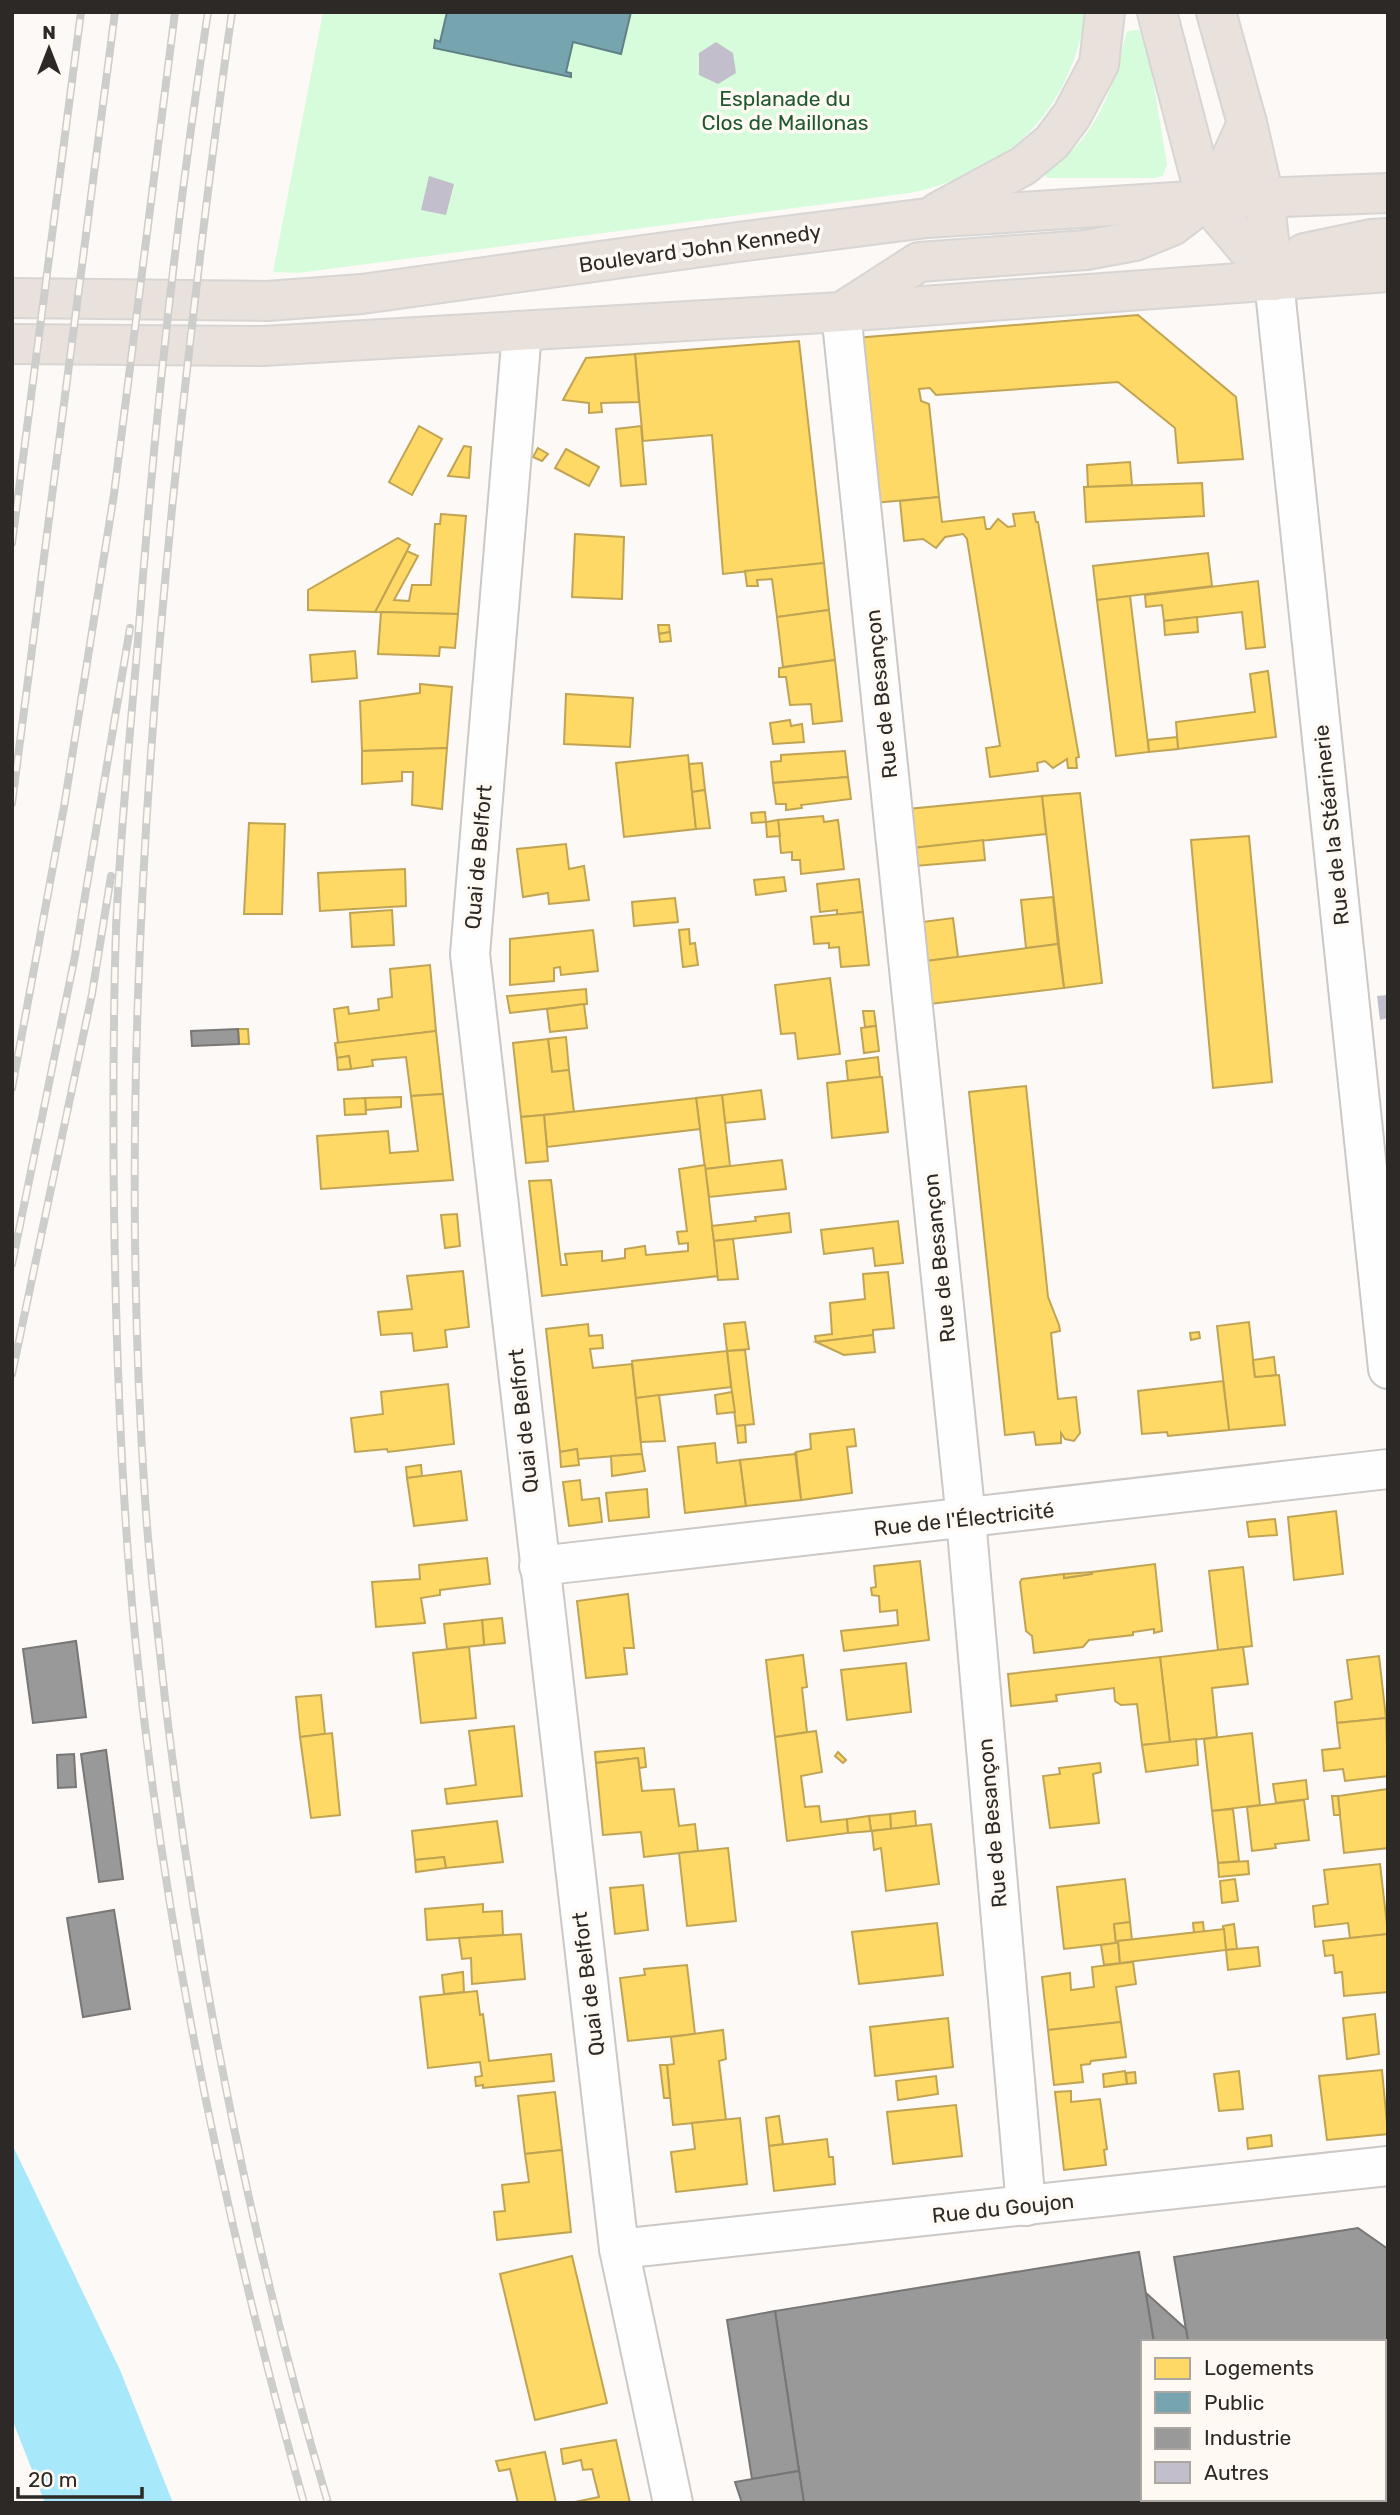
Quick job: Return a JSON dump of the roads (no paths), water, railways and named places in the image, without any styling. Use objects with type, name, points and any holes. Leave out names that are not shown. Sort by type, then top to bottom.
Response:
[{"type":"main road","points":[[927,218],[1023,166],[1052,142],[1072,115],[1099,64],[1105,12]]},
{"type":"main road","points":[[1157,12],[1206,200],[1274,281]]},
{"type":"main road","points":[[1216,12],[1247,123],[1264,197],[1274,281]]},
{"type":"main road","points":[[841,312],[919,262],[1086,250],[1135,241],[1172,226],[1206,200],[1229,163],[1247,123]]},
{"type":"main road","name":"Boulevard John Kennedy","points":[[12,298],[267,301],[362,295],[927,218],[1206,200],[1388,193]]},
{"type":"main road","points":[[1274,281],[1304,253],[1388,237]]},
{"type":"main road","points":[[12,344],[263,346],[841,312],[1388,272]]},
{"type":"street","name":"Rue de la Stéarinerie","points":[[1274,281],[1388,1369]]},
{"type":"street","name":"Rue de Besançon","points":[[841,312],[966,1519],[1026,2206]]},
{"type":"street","name":"Quai de Belfort","points":[[522,332],[470,954],[619,2249],[673,2503]]},
{"type":"street","name":"Rue de l'Électricité","points":[[539,1566],[1388,1469]]},
{"type":"street","name":"Rue du Goujon","points":[[619,2249],[1388,2166]]},
{"type":"water","points":[[12,2144],[120,2370],[173,2503],[45,2503],[12,2419]]},
{"type":"railway","points":[[12,543],[81,12]]},
{"type":"railway","points":[[12,803],[115,12]]},
{"type":"railway","points":[[12,1088],[64,807],[114,494],[175,12]]},
{"type":"railway","points":[[208,12],[185,172],[158,412],[120,860],[114,1068],[118,1368],[126,1529],[135,1636],[162,1855],[200,2073],[223,2181],[248,2289],[304,2503]]},
{"type":"railway","points":[[232,12],[187,369],[152,740],[138,993],[135,1119],[138,1372],[151,1573],[193,1902],[229,2104],[251,2205],[274,2305],[328,2503]]},
{"type":"railway","points":[[12,1264],[75,956],[130,628]]},
{"type":"railway","points":[[12,1374],[92,994],[111,876]]},
{"type":"park label","name":"Esplanade du Clos de Maillonas","points":[[785,110]]}]
